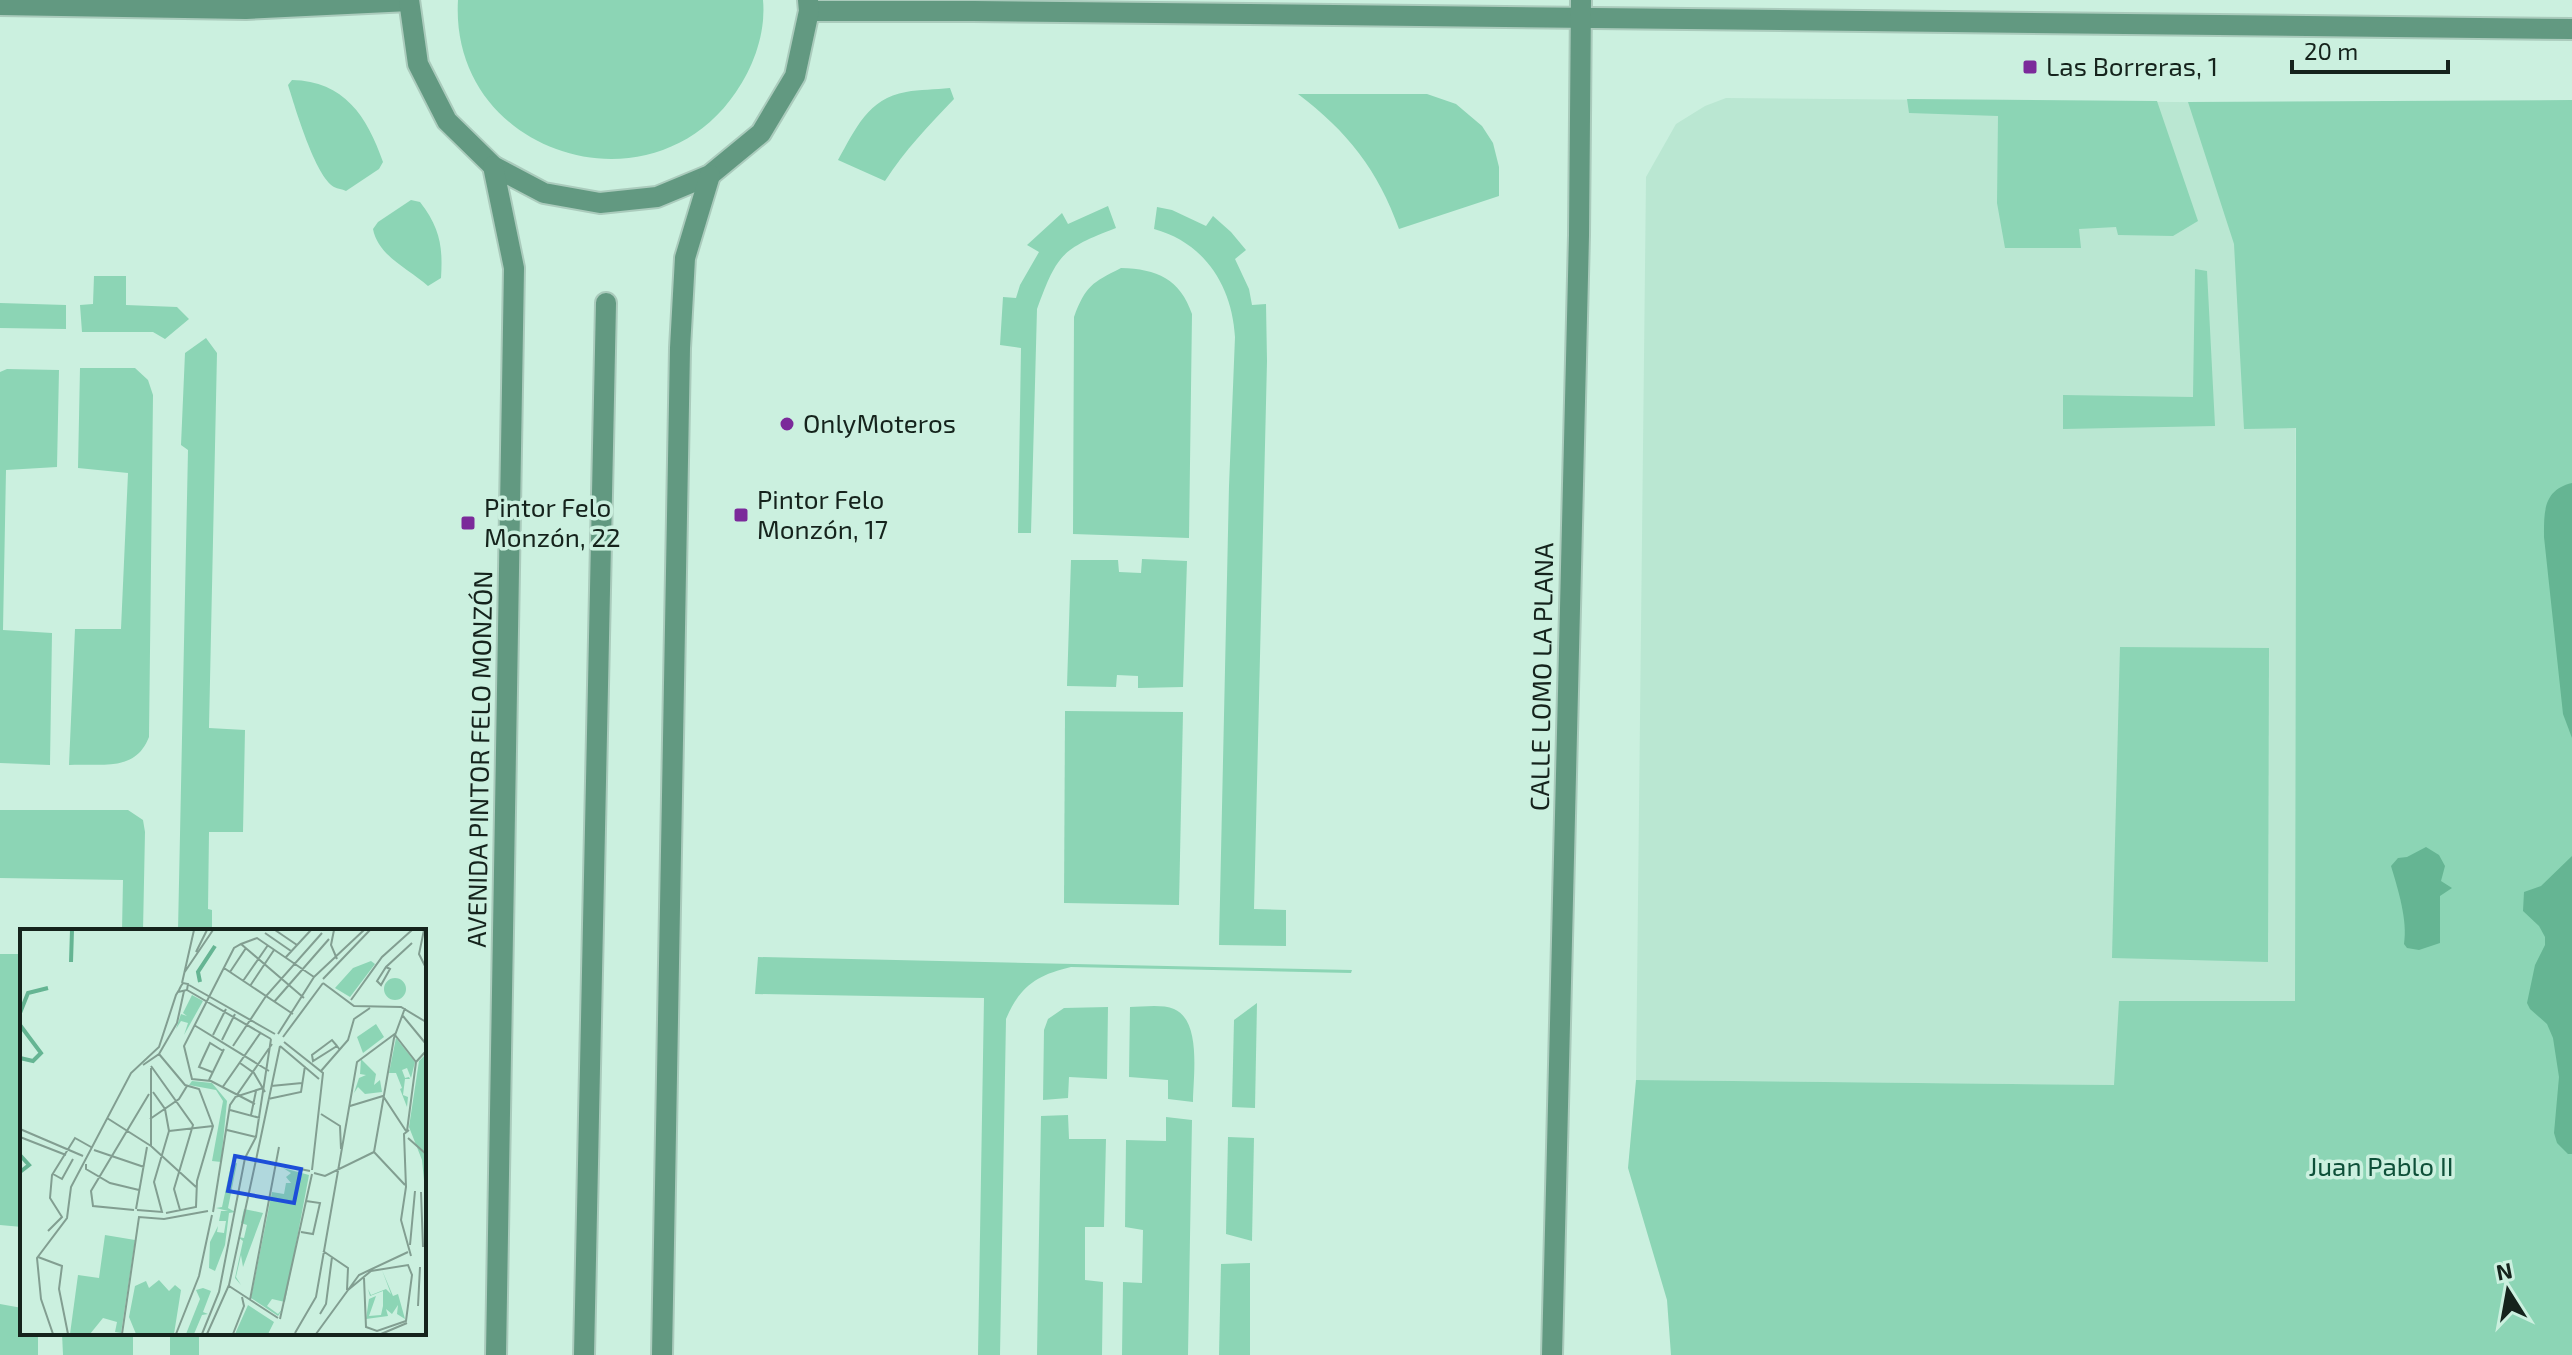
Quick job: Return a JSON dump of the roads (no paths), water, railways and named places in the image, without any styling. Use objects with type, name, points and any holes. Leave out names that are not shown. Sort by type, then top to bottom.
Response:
[{"type":"street","points":[[0,5],[246,9],[409,0],[418,64],[447,121],[493,166],[544,193],[600,203],[657,197],[710,175],[761,133],[795,76],[808,6],[973,11],[1581,10],[2572,29]]},
{"type":"street","name":"CALLE LOMO LA PLANA","points":[[1552,1355],[1579,235],[1581,10]]},
{"type":"street","name":"AVENIDA PINTOR FELO MONZÓN","points":[[493,166],[514,268],[496,1355]]},
{"type":"street","points":[[662,1355],[680,348],[685,258],[710,175]]},
{"type":"street","points":[[584,1355],[606,303]]},
{"type":"place","name":"Las Borreras, 1","points":[[2030,67]]},
{"type":"place","name":"OnlyMoteros","points":[[787,424]]},
{"type":"place","name":"Pintor Felo Monzón, 17","points":[[741,515]]},
{"type":"place","name":"Pintor Felo Monzón, 22","points":[[468,523]]},
{"type":"park label","name":"Juan Pablo II","points":[[2381,1167]]}]
